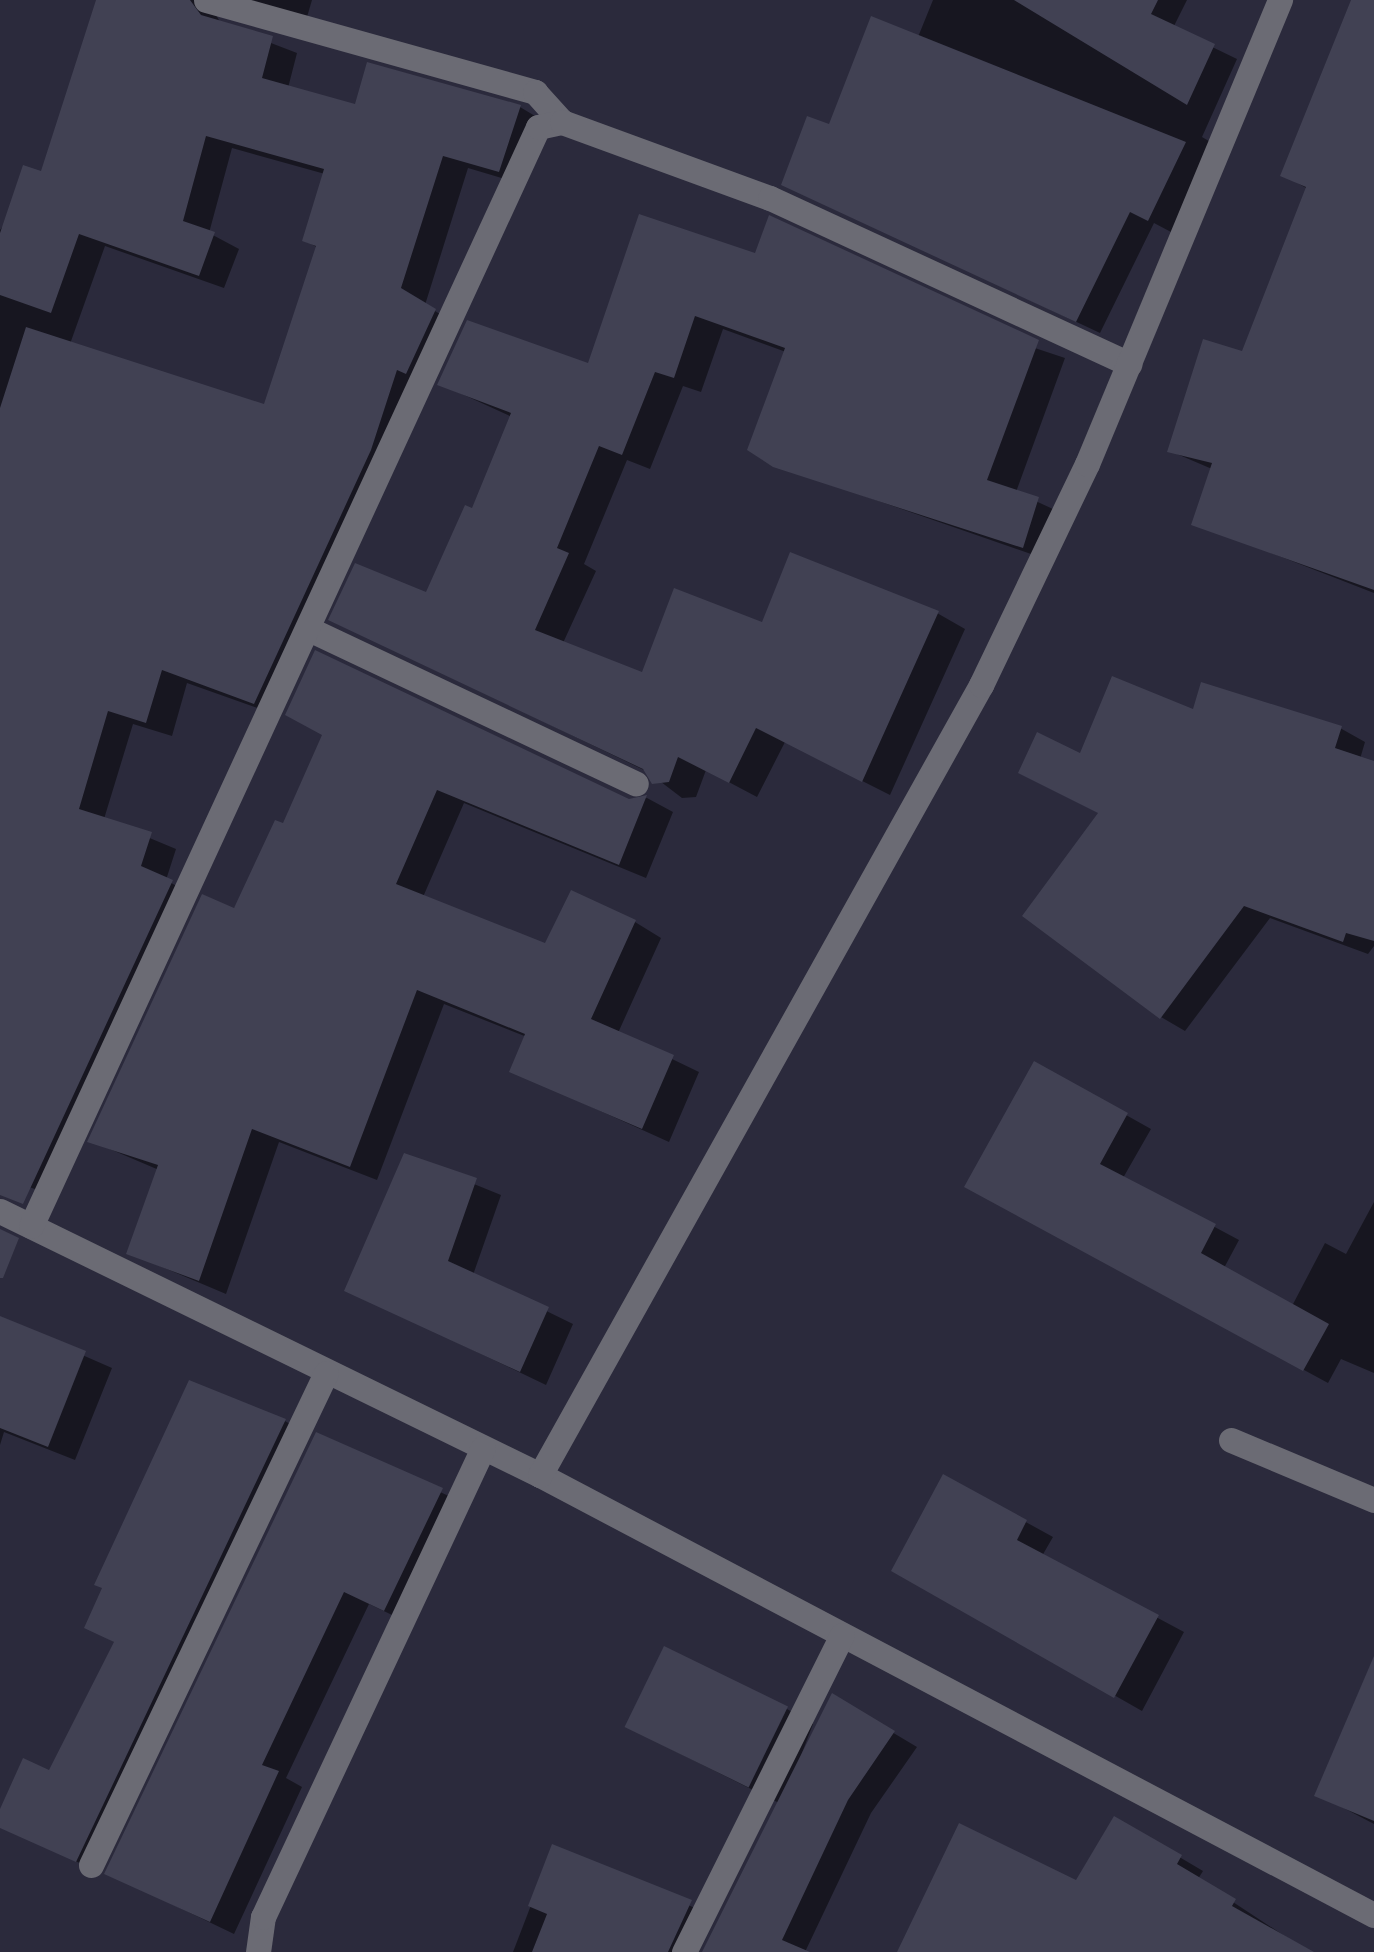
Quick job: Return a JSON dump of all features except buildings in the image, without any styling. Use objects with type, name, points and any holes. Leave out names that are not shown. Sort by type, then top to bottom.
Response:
[{"type":"street","points":[[206,0],[536,92],[562,122],[770,198],[1129,364]]},
{"type":"street","points":[[540,1475],[981,684],[1129,364],[1280,0]]},
{"type":"street","points":[[30,1226],[313,630],[526,140],[562,122]]},
{"type":"street","points":[[313,630],[636,784]]},
{"type":"street","points":[[0,1211],[540,1475],[1374,1915]]},
{"type":"street","points":[[91,1865],[326,1372]]},
{"type":"street","points":[[1230,1440],[1374,1500]]},
{"type":"street","points":[[258,1952],[263,1917],[483,1448]]},
{"type":"street","points":[[684,1952],[842,1635]]}]
